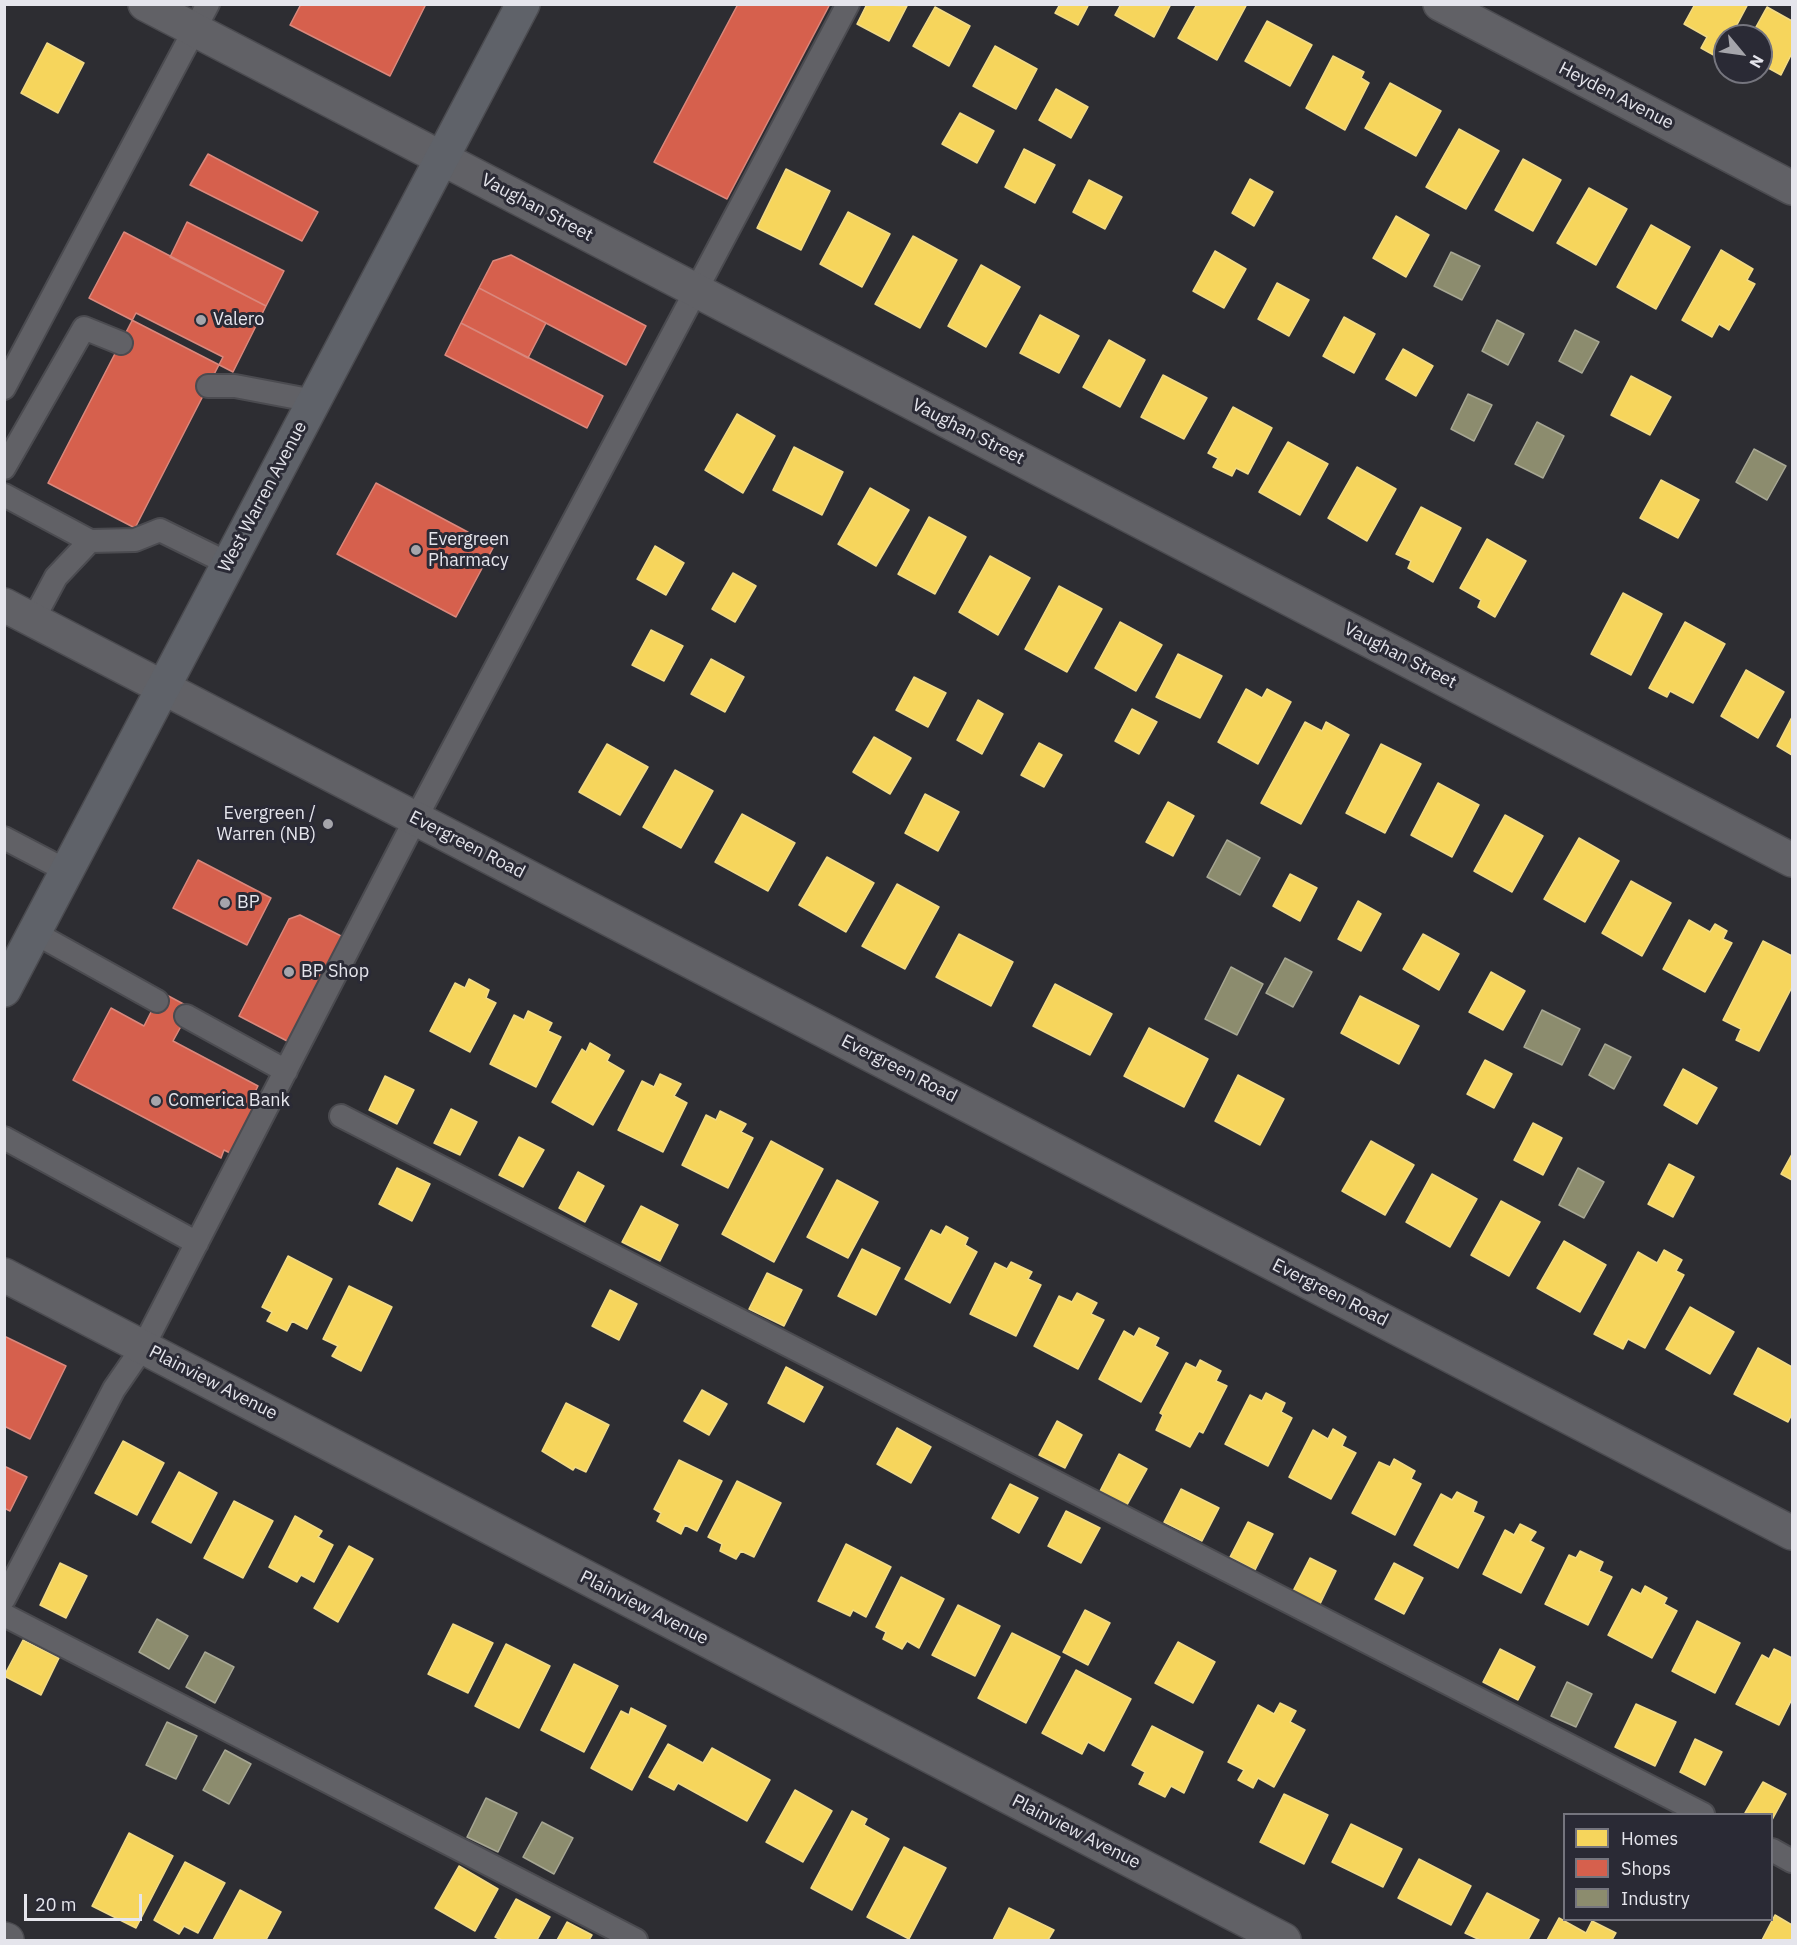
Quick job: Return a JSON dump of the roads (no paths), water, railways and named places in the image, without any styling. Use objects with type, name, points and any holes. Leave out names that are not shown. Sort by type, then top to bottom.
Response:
[{"type":"main road","name":"West Warren Avenue","points":[[4,990],[522,4]]},
{"type":"street","name":"Vaughan Street","points":[[145,4],[201,17],[441,158],[1792,860]]},
{"type":"street","name":"Heyden Avenue","points":[[1440,4],[1792,188]]},
{"type":"street","name":"Evergreen Road","points":[[4,605],[1792,1533]]},
{"type":"street","name":"Plainview Avenue","points":[[4,1275],[1284,1941]]},
{"type":"lane","points":[[4,1599],[114,1389],[143,1347],[416,818],[848,4]]},
{"type":"lane","points":[[4,388],[201,17]]},
{"type":"lane","points":[[4,468],[84,328],[121,343]]},
{"type":"lane","points":[[208,386],[235,386],[314,401]]},
{"type":"lane","points":[[4,495],[90,541],[135,540],[160,530],[229,564]]},
{"type":"lane","points":[[33,620],[56,577],[90,541]]},
{"type":"lane","points":[[4,838],[67,871]]},
{"type":"lane","points":[[35,933],[157,1001]]},
{"type":"lane","points":[[186,1017],[286,1071]]},
{"type":"lane","points":[[341,1116],[1699,1813]]},
{"type":"lane","points":[[4,1138],[197,1243]]},
{"type":"lane","points":[[4,1615],[636,1941]]},
{"type":"lane","points":[[1773,1851],[1792,1861]]},
{"type":"place","name":"Valero","points":[[201,320]]},
{"type":"place","name":"Evergreen Pharmacy","points":[[416,550]]},
{"type":"place","name":"Evergreen / Warren (NB)","points":[[328,824]]},
{"type":"place","name":"BP","points":[[225,903]]},
{"type":"place","name":"BP Shop","points":[[289,972]]},
{"type":"place","name":"Comerica Bank","points":[[156,1101]]}]
